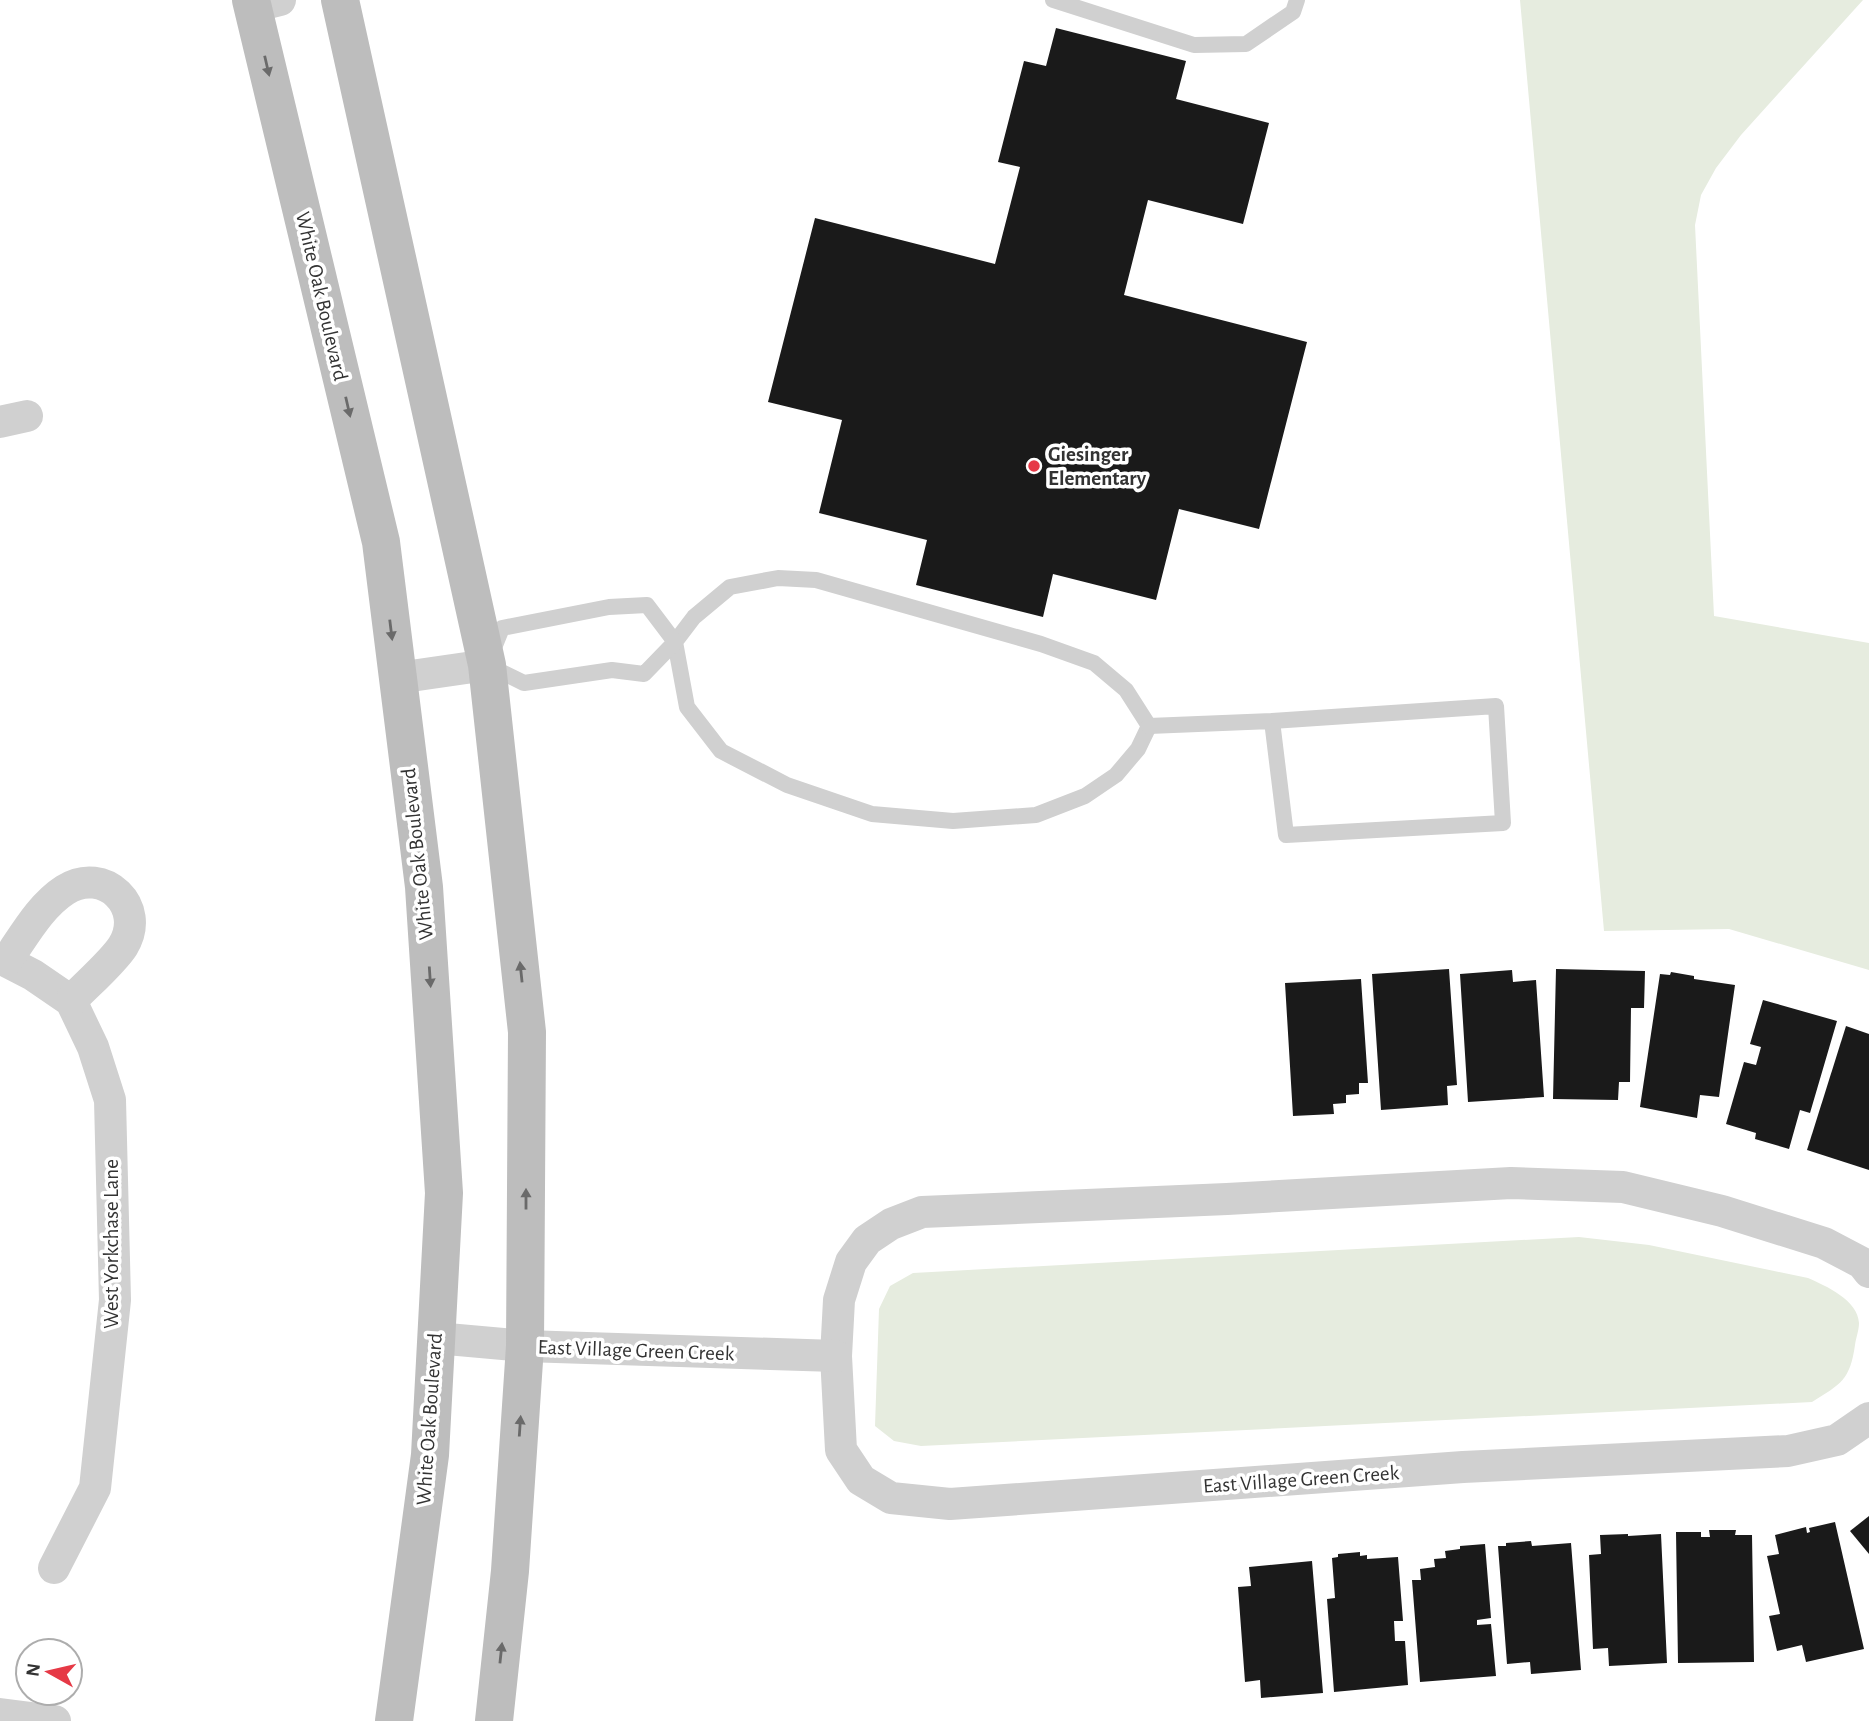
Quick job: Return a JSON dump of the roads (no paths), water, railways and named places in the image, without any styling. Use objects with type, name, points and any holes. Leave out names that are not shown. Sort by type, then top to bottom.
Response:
[{"type":"street","points":[[340,0],[487,665],[527,1032],[525,1346],[510,1571],[494,1721]]},
{"type":"street","name":"White Oak Boulevard","points":[[261,2],[381,542],[424,887],[444,1194],[430,1455],[394,1721]]},
{"type":"street","points":[[397,678],[487,665]]},
{"type":"street","points":[[88,883],[106,884],[120,894],[127,906],[130,927],[123,946],[71,1001],[4,959],[41,911],[67,888],[88,883]]},
{"type":"street","name":"West Yorkchase Lane","points":[[54,1568],[95,1488],[115,1300],[110,1100],[93,1046],[71,1001]]},
{"type":"street","name":"East Village Green Creek","points":[[1869,1272],[1862,1263],[1824,1243],[1722,1210],[1623,1188],[1511,1183],[922,1212],[891,1224],[867,1240],[851,1262],[839,1300],[836,1356],[841,1450],[861,1480],[891,1498],[950,1504],[1463,1467],[1788,1451],[1837,1440],[1869,1418]]},
{"type":"street","name":"East Village Green Creek","points":[[436,1338],[525,1346],[836,1356]]},
{"type":"street","points":[[0,1714],[55,1721]]},
{"type":"lane","points":[[1053,0],[1194,45],[1246,44],[1293,12],[1297,0]]},
{"type":"lane","points":[[1149,726],[1126,690],[1094,663],[1041,644],[816,580],[778,578],[730,587],[694,617],[675,642],[644,674],[612,670],[524,683],[487,665],[502,628],[608,607],[647,605],[675,642],[687,707],[721,751],[787,785],[872,814],[953,821],[1036,815],[1085,796],[1116,775],[1138,749],[1149,726]]},
{"type":"lane","points":[[1149,726],[1496,706],[1503,823],[1286,835],[1272,721]]},
{"type":"place","name":"Giesinger Elementary","points":[[1034,466]]}]
